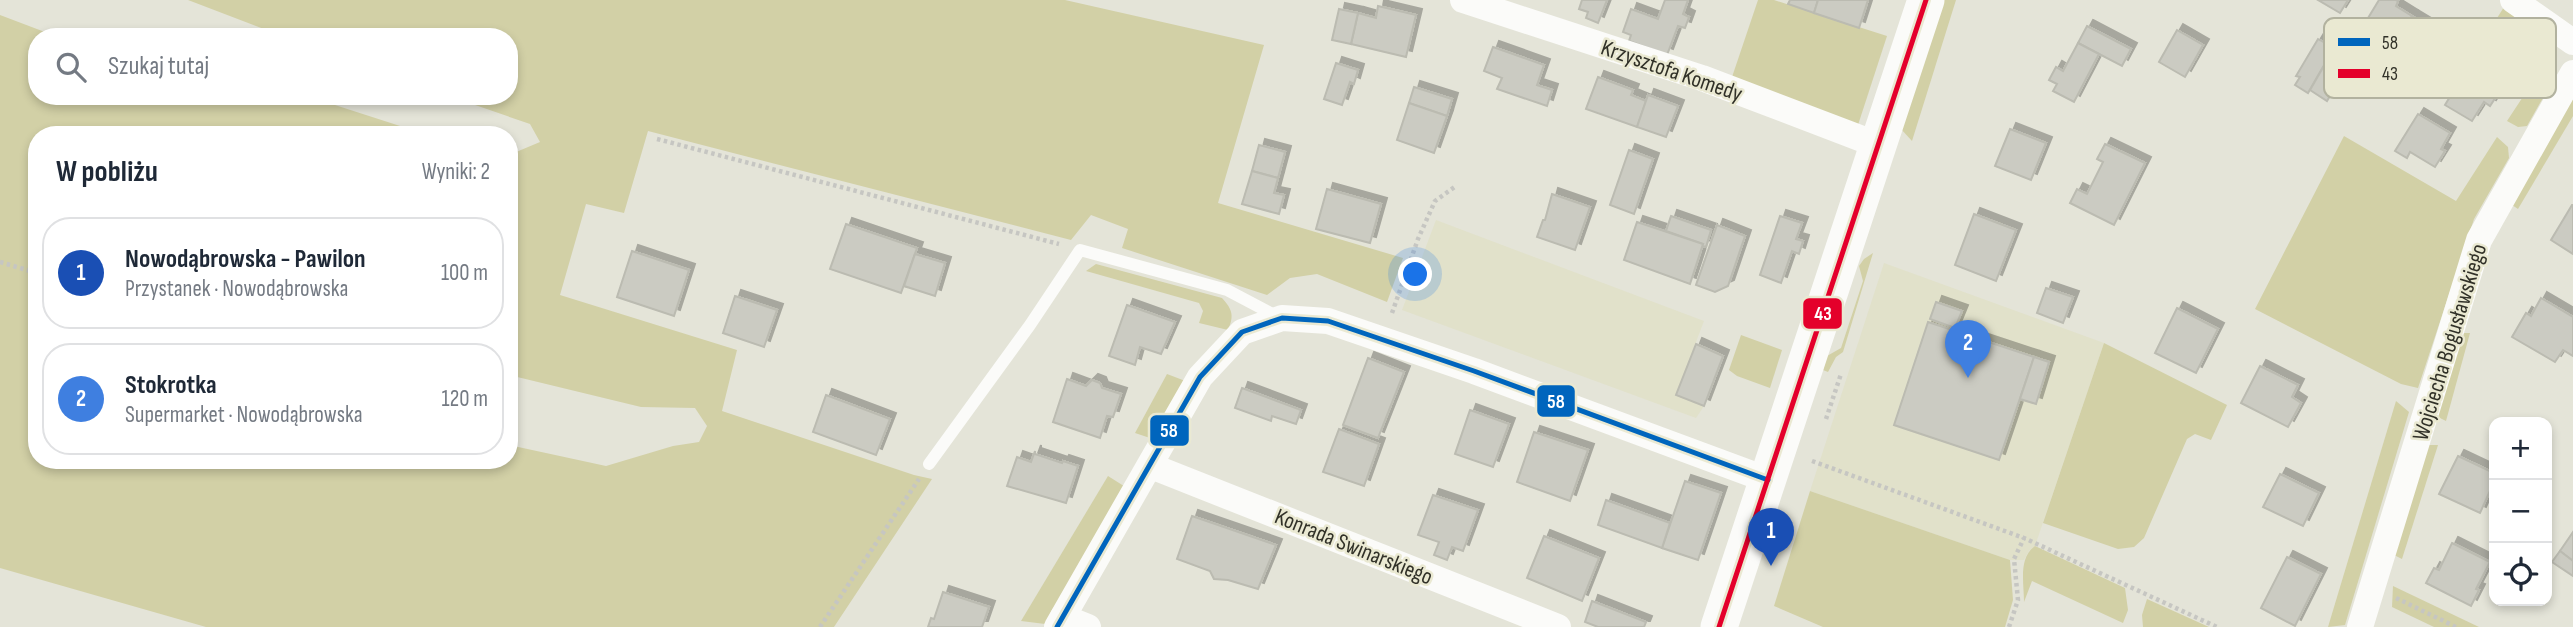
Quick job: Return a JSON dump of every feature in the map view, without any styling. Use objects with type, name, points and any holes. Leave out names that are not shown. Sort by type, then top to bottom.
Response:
[{"type":"street","name":"Krzysztofa Komedy","points":[[1463,0],[1702,78],[1878,145]]},
{"type":"street","points":[[1719,627],[1926,0]]},
{"type":"street","points":[[2513,0],[2539,18]]},
{"type":"street","points":[[2556,30],[2573,42]]},
{"type":"street","name":"Wojciecha Bogusławskiego","points":[[2360,627],[2479,240],[2573,73]]},
{"type":"street","points":[[1088,627],[1060,622],[1200,377],[1242,332],[1282,318],[1328,321],[1474,371],[1768,480]]},
{"type":"street","name":"Konrada Swinarskiego","points":[[1151,466],[1558,627]]},
{"type":"lane","points":[[929,464],[1030,325],[1080,250],[1227,290],[1282,318]]},
{"type":"path","points":[[657,139],[1080,250]]},
{"type":"path","points":[[1383,340],[1418,239],[1435,201],[1455,186]]},
{"type":"path","points":[[0,262],[28,270]]},
{"type":"path","points":[[1812,461],[2024,538],[2217,627]]},
{"type":"path","points":[[820,627],[929,464]]},
{"type":"path","points":[[2009,627],[2018,600],[2014,559],[2024,538]]},
{"type":"path","points":[[2373,588],[2456,627]]},
{"type":"shaded area","points":[[188,0],[1065,0],[1264,45],[1218,203],[1403,258],[1387,302],[1317,274],[1290,278],[1267,295],[1122,248],[1128,229],[1091,215],[1071,240],[648,131],[624,213],[586,204],[560,295],[737,350],[722,411],[932,479],[834,627],[206,627],[0,568],[0,15],[34,28],[28,28],[28,105],[335,105],[400,126],[28,126],[28,469],[518,469],[518,447],[606,466],[673,446],[699,442],[707,426],[695,408],[641,407],[518,377],[518,151],[540,142],[530,124],[475,105],[518,105],[518,28],[261,28]]},
{"type":"shaded area","points":[[1758,0],[1774,0],[1887,36],[1858,125],[1731,80]]},
{"type":"shaded area","points":[[1943,0],[1956,0],[1912,141],[1901,129]]},
{"type":"shaded area","points":[[2504,7],[2521,18],[2497,18]]},
{"type":"shaded area","points":[[2522,98],[2543,98],[2527,126],[2518,127],[2507,121]]},
{"type":"shaded area","points":[[2573,98],[2573,116],[2518,209],[2509,203]]},
{"type":"shaded area","points":[[2344,136],[2456,201],[2497,137],[2508,147],[2509,158],[2474,219],[2418,388],[2401,384],[2255,309]]},
{"type":"shaded area","points":[[1436,220],[1704,321],[1676,395],[1704,406],[1696,418],[1402,310]]},
{"type":"shaded area","points":[[1873,253],[1843,352],[1836,357],[1828,372],[1823,370],[1827,356],[1841,348],[1863,281],[1859,266]]},
{"type":"shaded area","points":[[1884,263],[2104,343],[2035,546],[2024,560],[2010,560],[1810,491]]},
{"type":"shaded area","points":[[1096,264],[1222,298],[1231,313],[1228,330],[1199,323],[1203,311],[1199,303],[1086,271]]},
{"type":"shaded area","points":[[2459,333],[2470,333],[2446,421],[2434,415]]},
{"type":"shaded area","points":[[1741,335],[1782,350],[1770,388],[1737,376],[1729,370]]},
{"type":"shaded area","points":[[2104,343],[2227,405],[2211,440],[2195,434],[2187,439],[2144,538],[2134,547],[2118,549],[2043,523]]},
{"type":"shaded area","points":[[1167,374],[1188,382],[1156,440],[1135,433]]},
{"type":"shaded area","points":[[2396,401],[2409,412],[2345,625],[2328,627]]},
{"type":"shaded area","points":[[2426,445],[2438,445],[2402,559],[2392,554]]},
{"type":"shaded area","points":[[1108,476],[1127,488],[1045,624],[1021,621]]},
{"type":"shaded area","points":[[1810,491],[2010,560],[2013,600],[2005,627],[1823,627],[1774,606]]},
{"type":"shaded area","points":[[2035,546],[2125,588],[2128,610],[2123,623],[2032,581],[2024,602],[2024,564]]},
{"type":"shaded area","points":[[2393,586],[2479,627],[2434,627],[2392,607]]},
{"type":"shaded area","points":[[2147,599],[2209,627],[2143,627],[2142,615]]},
{"type":"building","points":[[1582,0],[1607,0],[1598,23],[1586,18],[1588,12],[1579,9]]},
{"type":"building","points":[[1665,0],[1688,0],[1683,14],[1689,17],[1685,28],[1678,26],[1667,55],[1629,41],[1631,35],[1623,32],[1631,9],[1658,19]]},
{"type":"building","points":[[1790,0],[1818,0],[1814,13],[1788,4]]},
{"type":"building","points":[[1818,0],[1868,0],[1859,28],[1814,13]]},
{"type":"building","points":[[2318,0],[2348,0],[2340,13]]},
{"type":"building","points":[[2379,0],[2396,0],[2396,6],[2412,16],[2411,18],[2368,18]]},
{"type":"building","points":[[1378,6],[1416,15],[1406,57],[1351,44],[1358,13],[1376,18]]},
{"type":"building","points":[[1339,9],[1358,13],[1351,44],[1332,40]]},
{"type":"building","points":[[2087,26],[2131,49],[2122,66],[2078,43]]},
{"type":"building","points":[[2177,30],[2203,45],[2185,77],[2159,62]]},
{"type":"building","points":[[2318,39],[2324,42],[2324,65],[2308,93],[2295,85],[2300,77],[2296,76]]},
{"type":"building","points":[[2078,43],[2099,54],[2074,102],[2053,91],[2057,84],[2049,80],[2056,67],[2063,71]]},
{"type":"building","points":[[1493,47],[1544,65],[1537,85],[1552,90],[1547,106],[1497,89],[1502,78],[1484,71]]},
{"type":"building","points":[[1336,63],[1358,70],[1354,84],[1350,82],[1342,105],[1324,99]]},
{"type":"building","points":[[2324,66],[2324,98],[2329,98],[2327,101],[2310,90]]},
{"type":"building","points":[[1598,77],[1633,90],[1631,95],[1646,101],[1637,127],[1586,109]]},
{"type":"building","points":[[1414,87],[1452,99],[1447,116],[1409,103]]},
{"type":"building","points":[[1648,95],[1678,106],[1666,137],[1637,127]]},
{"type":"building","points":[[2449,98],[2495,98],[2490,106],[2484,102],[2472,121],[2445,105]]},
{"type":"building","points":[[1409,103],[1447,116],[1434,153],[1397,140]]},
{"type":"building","points":[[2418,114],[2450,133],[2441,149],[2445,151],[2435,167],[2410,152],[2407,158],[2395,151]]},
{"type":"building","points":[[2010,129],[2046,143],[2031,180],[1995,166]]},
{"type":"building","points":[[2105,144],[2145,163],[2114,225],[2070,203],[2077,189],[2087,194],[2103,162],[2097,159]]},
{"type":"building","points":[[1259,145],[1285,152],[1278,178],[1252,171]]},
{"type":"building","points":[[1629,150],[1653,159],[1634,214],[1610,205]]},
{"type":"building","points":[[1252,171],[1278,178],[1274,193],[1284,195],[1279,214],[1242,204]]},
{"type":"building","points":[[1327,189],[1381,204],[1370,243],[1316,229]]},
{"type":"building","points":[[1552,194],[1590,207],[1575,250],[1537,237]]},
{"type":"building","points":[[2573,205],[2573,254],[2551,240]]},
{"type":"building","points":[[1974,214],[2016,230],[1996,281],[1955,265]]},
{"type":"building","points":[[1671,216],[1711,230],[1706,247],[1666,231]]},
{"type":"building","points":[[1780,216],[1802,223],[1796,239],[1803,241],[1799,254],[1792,251],[1781,283],[1760,275]]},
{"type":"building","points":[[1637,222],[1703,244],[1690,284],[1624,260]]},
{"type":"building","points":[[846,224],[917,248],[901,293],[830,269]]},
{"type":"building","points":[[1717,225],[1745,236],[1728,286],[1715,292],[1696,285]]},
{"type":"building","points":[[632,251],[689,270],[674,316],[617,297]]},
{"type":"building","points":[[915,254],[945,263],[935,296],[904,286]]},
{"type":"building","points":[[2046,288],[2073,297],[2063,323],[2037,313]]},
{"type":"building","points":[[735,296],[777,310],[764,347],[723,333]]},
{"type":"building","points":[[2541,298],[2573,317],[2573,356],[2563,350],[2555,362],[2512,337],[2526,313],[2531,316]]},
{"type":"building","points":[[1936,302],[1962,311],[1955,328],[1930,319]]},
{"type":"building","points":[[1127,305],[1175,322],[1161,354],[1140,347],[1135,365],[1109,356]]},
{"type":"building","points":[[2177,308],[2218,329],[2196,373],[2155,353]]},
{"type":"building","points":[[1928,322],[2034,357],[1999,460],[1894,425]]},
{"type":"building","points":[[1696,344],[1723,356],[1704,406],[1676,395]]},
{"type":"building","points":[[2034,357],[2049,362],[2036,404],[2020,399]]},
{"type":"building","points":[[1368,358],[1404,372],[1378,438],[1343,425]]},
{"type":"building","points":[[2260,366],[2298,385],[2292,397],[2301,403],[2288,427],[2241,403]]},
{"type":"building","points":[[1067,379],[1086,386],[1092,380],[1100,383],[1102,388],[1121,394],[1113,417],[1107,416],[1100,438],[1053,422]]},
{"type":"building","points":[[1242,388],[1301,410],[1296,424],[1272,416],[1271,421],[1235,408]]},
{"type":"building","points":[[826,395],[890,419],[876,455],[813,432]]},
{"type":"building","points":[[1470,410],[1509,424],[1493,467],[1455,454]]},
{"type":"building","points":[[1339,429],[1379,444],[1364,486],[1323,472]]},
{"type":"building","points":[[1534,432],[1588,450],[1570,501],[1517,482]]},
{"type":"building","points":[[1035,451],[1035,454],[1078,466],[1066,503],[1007,486],[1017,457],[1031,462]]},
{"type":"building","points":[[2458,456],[2489,471],[2489,493],[2480,513],[2439,494]]},
{"type":"building","points":[[2280,474],[2319,493],[2303,526],[2263,507]]},
{"type":"building","points":[[1685,481],[1721,493],[1698,560],[1662,548]]},
{"type":"building","points":[[1433,495],[1478,510],[1463,551],[1452,547],[1447,560],[1434,555],[1439,542],[1418,535]]},
{"type":"building","points":[[1606,500],[1670,523],[1662,548],[1598,525]]},
{"type":"building","points":[[1192,516],[1276,545],[1258,589],[1228,580],[1214,579],[1210,571],[1177,559]]},
{"type":"building","points":[[2573,532],[2573,561],[2560,551]]},
{"type":"building","points":[[1544,536],[1599,558],[1582,601],[1527,578]]},
{"type":"building","points":[[2452,543],[2489,562],[2471,606],[2426,583],[2434,568],[2439,570]]},
{"type":"building","points":[[2560,551],[2573,561],[2573,576],[2552,562]]},
{"type":"building","points":[[2287,557],[2321,574],[2295,626],[2261,608]]},
{"type":"building","points":[[943,592],[989,607],[982,627],[928,627],[931,618],[934,619]]},
{"type":"building","points":[[1592,601],[1646,622],[1644,627],[1598,627],[1585,622]]},
{"type":"transit line","name":"43","points":[[1719,627],[1926,0]]},
{"type":"transit line","name":"58","points":[[1057,627],[1200,377],[1242,332],[1282,318],[1328,321],[1474,371],[1768,480]]},
{"type":"place","name":"Stokrotka","points":[[1968,378]]},
{"type":"place","name":"Nowodąbrowska - Pawilon","points":[[1771,566]]}]
